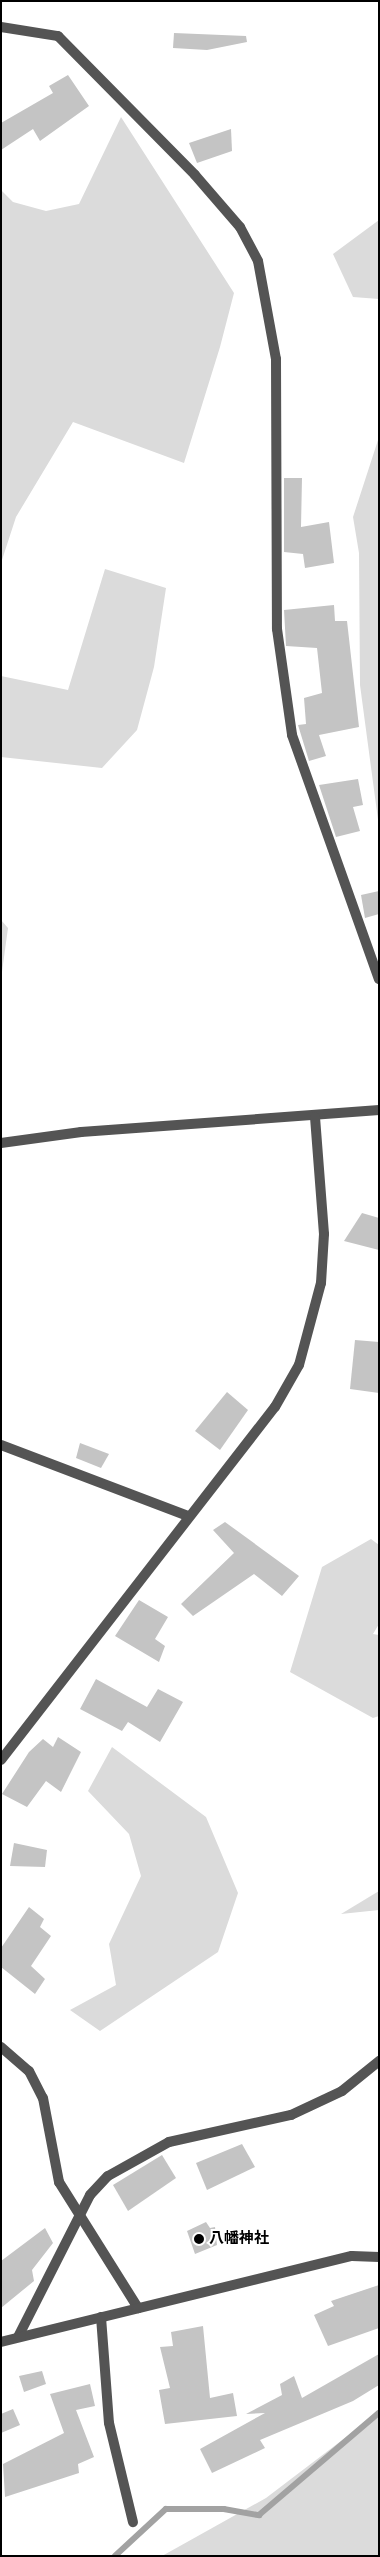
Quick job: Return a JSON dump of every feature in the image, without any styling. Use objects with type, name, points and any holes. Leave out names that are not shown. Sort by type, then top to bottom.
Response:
[{"type":"street","points":[[1,27],[58,36],[195,175],[240,227],[258,261],[276,359],[277,629],[292,735],[379,979]]},
{"type":"street","points":[[1,1143],[81,1132],[315,1117],[379,1110]]},
{"type":"street","points":[[1,1760],[188,1516],[275,1407],[298,1365],[312,1324],[324,1234],[315,1117]]},
{"type":"street","points":[[1,1445],[188,1516]]},
{"type":"street","points":[[1,2047],[29,2071],[43,2098],[59,2182],[138,2308]]},
{"type":"street","points":[[18,2337],[79,2215],[108,2176],[141,2155],[222,2127],[291,2115],[342,2091],[379,2061]]},
{"type":"street","points":[[1,2342],[352,2256],[379,2257]]},
{"type":"street","points":[[101,2317],[109,2423],[133,2522]]},
{"type":"shaded area","points":[[121,117],[234,293],[220,347],[184,463],[73,422],[16,517],[1,563],[1,190],[13,202],[46,211],[79,204]]},
{"type":"shaded area","points":[[379,220],[379,299],[353,297],[333,254]]},
{"type":"shaded area","points":[[379,437],[379,827],[360,685],[359,553],[353,517]]},
{"type":"shaded area","points":[[105,569],[166,588],[154,667],[137,730],[102,768],[1,757],[1,676],[68,690]]},
{"type":"shaded area","points":[[1,920],[8,928],[1,979]]},
{"type":"shaded area","points":[[371,1539],[379,1545],[379,1624],[373,1634],[379,1635],[379,1716],[373,1718],[290,1672],[322,1567]]},
{"type":"shaded area","points":[[112,1747],[206,1817],[238,1893],[218,1952],[100,2031],[70,2010],[116,1985],[109,1944],[141,1876],[129,1834],[88,1791]]},
{"type":"shaded area","points":[[379,1891],[379,1910],[341,1914]]},
{"type":"shaded area","points":[[379,2412],[379,2556],[162,2556],[266,2498]]},
{"type":"building","points":[[174,33],[246,36],[247,42],[207,50],[173,48]]},
{"type":"building","points":[[68,75],[89,106],[40,141],[33,129],[1,150],[1,123],[53,93],[49,86]]},
{"type":"building","points":[[231,129],[232,151],[197,163],[189,143]]},
{"type":"building","points":[[284,478],[302,478],[301,527],[329,522],[334,563],[305,568],[303,554],[284,552]]},
{"type":"building","points":[[334,605],[335,621],[347,621],[359,727],[319,735],[326,756],[309,761],[298,725],[306,724],[304,698],[322,693],[317,648],[286,646],[284,610]]},
{"type":"building","points":[[358,779],[363,805],[353,807],[360,831],[336,837],[319,785]]},
{"type":"building","points":[[379,891],[379,914],[365,918],[361,895]]},
{"type":"building","points":[[362,1213],[379,1218],[379,1250],[344,1241]]},
{"type":"building","points":[[355,1340],[379,1342],[379,1393],[350,1389]]},
{"type":"building","points":[[227,1392],[248,1410],[220,1450],[195,1431]]},
{"type":"building","points":[[80,1443],[109,1454],[101,1468],[76,1458]]},
{"type":"building","points":[[225,1522],[299,1576],[282,1596],[254,1574],[193,1616],[181,1604],[234,1553],[213,1530]]},
{"type":"building","points":[[139,1600],[168,1617],[155,1639],[165,1646],[159,1662],[115,1636]]},
{"type":"building","points":[[96,1679],[147,1707],[158,1689],[183,1702],[160,1742],[128,1722],[122,1731],[80,1709]]},
{"type":"building","points":[[58,1737],[81,1752],[61,1792],[46,1781],[27,1807],[2,1794],[29,1752],[43,1739],[53,1747]]},
{"type":"building","points":[[14,1843],[47,1850],[45,1867],[10,1866]]},
{"type":"building","points":[[29,1907],[44,1919],[40,1927],[51,1936],[31,1966],[45,1979],[35,1994],[1,1967],[1,1948]]},
{"type":"building","points":[[242,2144],[255,2167],[207,2190],[196,2163]]},
{"type":"building","points":[[162,2155],[176,2178],[128,2211],[113,2185]]},
{"type":"building","points":[[206,2222],[210,2228],[215,2227],[217,2245],[195,2254],[187,2231]]},
{"type":"building","points":[[45,2228],[53,2243],[32,2270],[34,2281],[1,2308],[1,2261]]},
{"type":"building","points":[[379,2285],[379,2328],[328,2346],[314,2315],[334,2306],[331,2301]]},
{"type":"building","points":[[203,2326],[210,2398],[233,2393],[237,2416],[165,2424],[159,2390],[170,2388],[160,2347],[173,2346],[171,2332]]},
{"type":"building","points":[[379,2354],[379,2385],[353,2401],[260,2440],[265,2448],[212,2473],[200,2449],[265,2413],[246,2414],[282,2395],[280,2384],[294,2376],[302,2398]]},
{"type":"building","points":[[42,2371],[46,2384],[24,2392],[19,2376]]},
{"type":"building","points":[[90,2384],[95,2406],[76,2410],[94,2457],[78,2464],[79,2473],[5,2497],[3,2464],[64,2433],[50,2394]]},
{"type":"building","points":[[13,2409],[20,2425],[1,2433],[1,2414]]},
{"type":"waterway","points":[[115,2556],[166,2509],[224,2509],[259,2515],[379,2413]]},
{"type":"place","name":"八幡神社","points":[[199,2239]]}]
